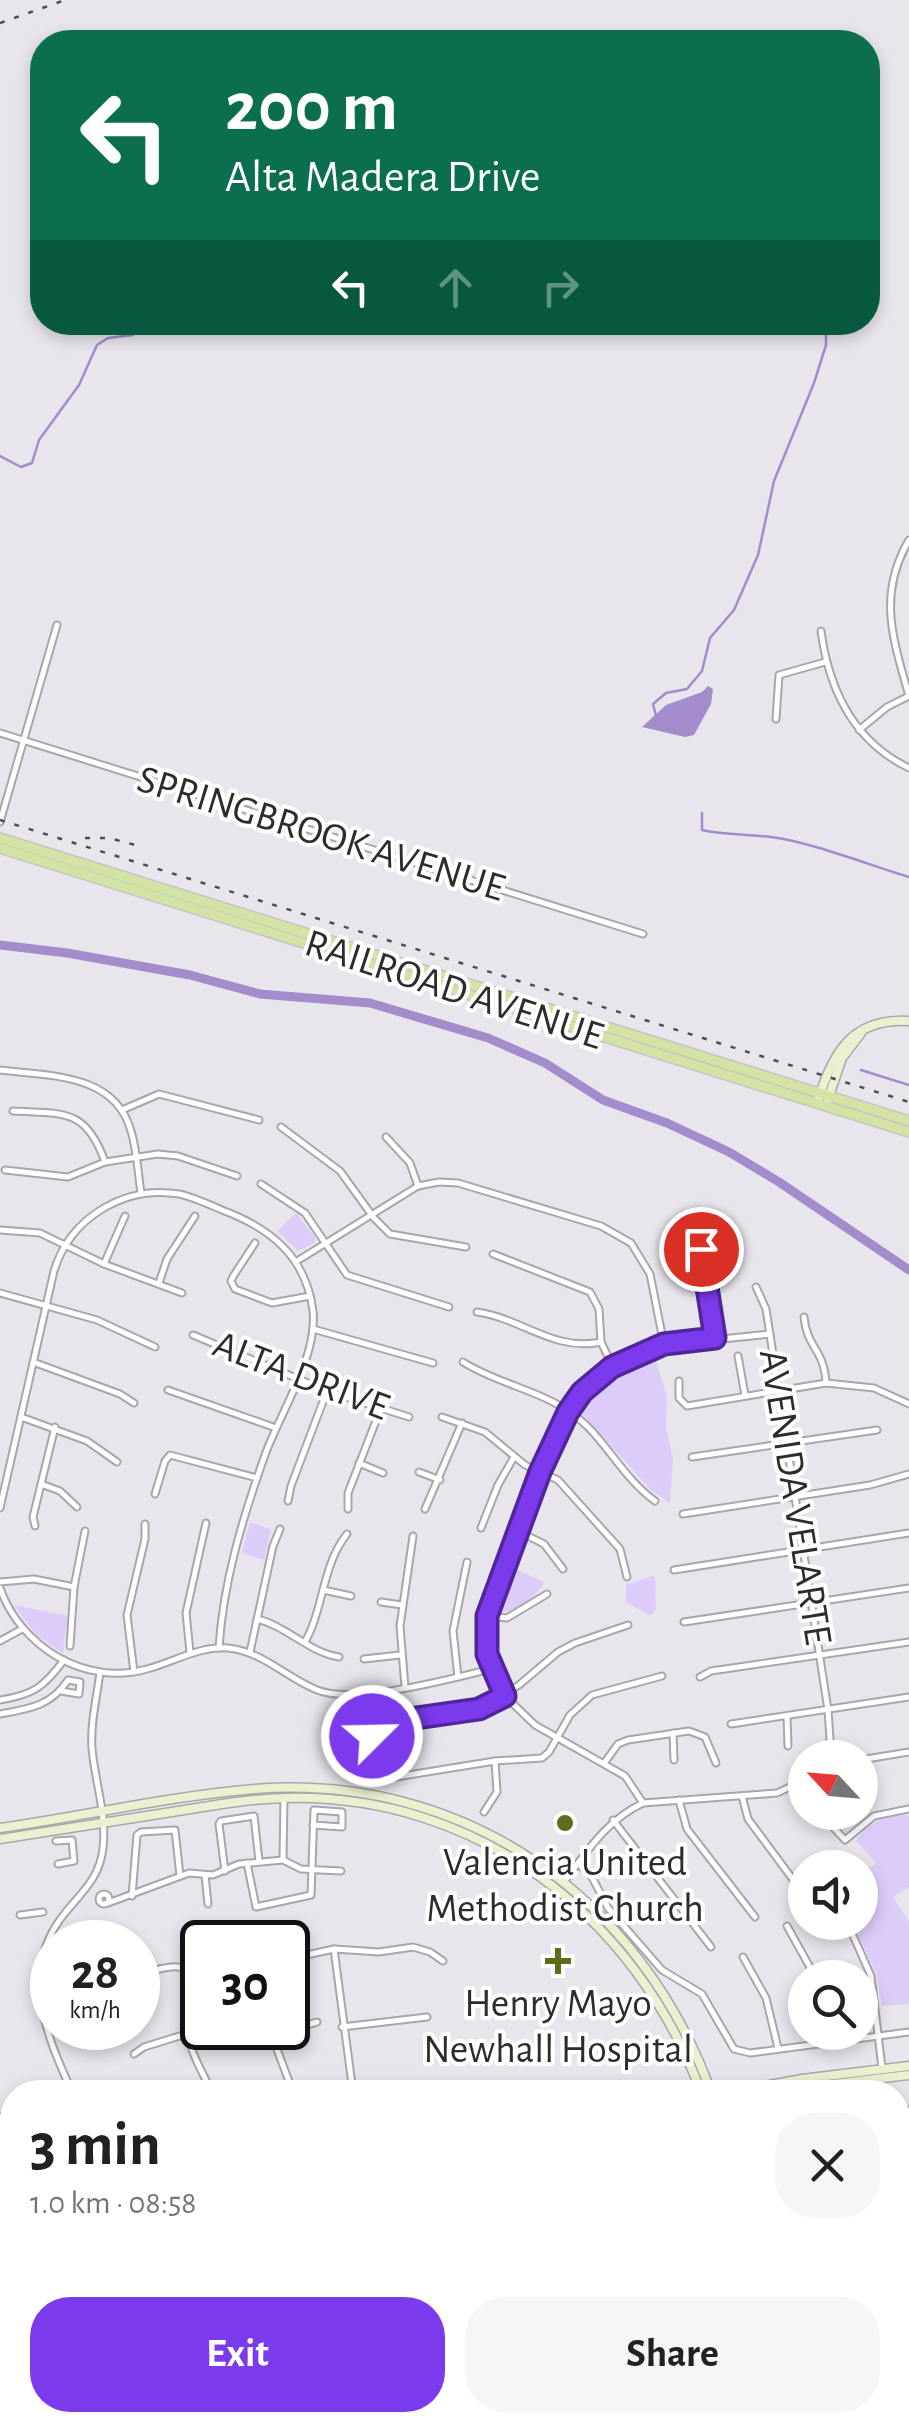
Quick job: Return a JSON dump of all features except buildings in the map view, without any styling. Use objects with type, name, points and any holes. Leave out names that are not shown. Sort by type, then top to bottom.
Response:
[{"type":"main road","name":"RAILROAD AVENUE","points":[[0,838],[909,1121]]},
{"type":"main road","name":"RAILROAD AVENUE","points":[[0,848],[909,1132]]},
{"type":"main road","points":[[228,918],[238,916],[266,925],[276,922]]},
{"type":"main road","points":[[821,1106],[842,1058],[861,1033],[883,1023],[909,1021]]},
{"type":"main road","points":[[0,1839],[255,1789],[349,1792],[416,1806],[471,1826],[520,1852],[564,1882],[608,1922],[646,1966],[692,2042],[706,2080]]},
{"type":"main road","points":[[0,1828],[284,1798],[352,1802],[415,1816],[489,1846],[550,1883],[596,1924],[639,1972],[672,2025],[696,2080]]},
{"type":"main road","points":[[848,2080],[909,2066]]},
{"type":"main road","points":[[882,2074],[909,2075]]},
{"type":"street","points":[[859,730],[887,707],[909,696],[890,628],[889,592],[898,558],[909,540]]},
{"type":"street","points":[[0,822],[56,626]]},
{"type":"street","points":[[820,631],[836,696],[859,730],[881,751],[909,768]]},
{"type":"street","points":[[776,719],[778,675],[825,662]]},
{"type":"street","name":"SPRINGBROOK AVENUE","points":[[0,733],[643,934]]},
{"type":"street","points":[[0,1070],[82,1081],[110,1096],[132,1132],[141,1193]]},
{"type":"street","points":[[122,1110],[159,1094],[259,1120]]},
{"type":"street","points":[[13,1111],[72,1116],[92,1132],[105,1162]]},
{"type":"street","points":[[282,1128],[340,1171],[390,1234],[466,1248]]},
{"type":"street","points":[[386,1137],[410,1162],[418,1186]]},
{"type":"street","points":[[5,1170],[68,1177],[105,1162],[158,1154],[178,1156],[237,1176]]},
{"type":"street","points":[[297,1260],[418,1186],[458,1183],[602,1226],[631,1243],[650,1274],[664,1344]]},
{"type":"street","points":[[261,1184],[305,1214],[340,1268],[356,1280],[449,1307]]},
{"type":"street","points":[[0,1508],[56,1264],[65,1245],[90,1217],[108,1205],[141,1193],[182,1195],[264,1228],[297,1260],[310,1296],[314,1329],[257,1478],[224,1598],[219,1648]]},
{"type":"street","points":[[104,1264],[124,1216]]},
{"type":"street","points":[[159,1282],[170,1254],[195,1216]]},
{"type":"street","points":[[0,1230],[40,1233],[104,1264],[182,1293]]},
{"type":"street","points":[[255,1243],[231,1281],[235,1289],[272,1303],[310,1296]]},
{"type":"street","points":[[701,1249],[715,1338]]},
{"type":"street","points":[[493,1254],[590,1292],[600,1309],[601,1342],[612,1367]]},
{"type":"street","name":"AVENIDA VELARTE","points":[[756,1287],[766,1309],[830,1740]]},
{"type":"street","points":[[0,1292],[98,1320],[155,1346]]},
{"type":"street","points":[[477,1312],[564,1344],[601,1342]]},
{"type":"street","points":[[804,1317],[809,1342],[822,1354],[826,1383]]},
{"type":"street","points":[[314,1329],[433,1363]]},
{"type":"street","name":"ALTA DRIVE","points":[[193,1334],[206,1343],[327,1391],[409,1418]]},
{"type":"street","points":[[643,1803],[625,1776],[524,1716],[505,1696],[487,1654],[487,1616],[540,1472],[568,1412],[582,1392],[612,1367],[664,1344],[770,1334]]},
{"type":"street","points":[[738,1356],[744,1395]]},
{"type":"street","points":[[34,1362],[134,1402]]},
{"type":"street","points":[[463,1362],[534,1391],[568,1412],[587,1426],[640,1490],[655,1501]]},
{"type":"street","points":[[680,1381],[681,1403],[687,1406],[826,1383],[874,1388],[909,1404]]},
{"type":"street","points":[[168,1390],[276,1428]]},
{"type":"street","points":[[288,1501],[327,1391]]},
{"type":"street","points":[[348,1509],[348,1493],[381,1408]]},
{"type":"street","points":[[21,1417],[87,1440],[117,1462]]},
{"type":"street","points":[[442,1417],[486,1432],[514,1457],[558,1480],[613,1540],[625,1560],[627,1577]]},
{"type":"street","points":[[425,1509],[462,1423]]},
{"type":"street","points":[[35,1526],[55,1427]]},
{"type":"street","points":[[692,1457],[877,1430]]},
{"type":"street","points":[[154,1494],[170,1455],[257,1478]]},
{"type":"street","points":[[480,1528],[514,1457]]},
{"type":"street","points":[[359,1463],[384,1474]]},
{"type":"street","points":[[419,1472],[440,1480]]},
{"type":"street","points":[[683,1514],[870,1485],[909,1474]]},
{"type":"street","points":[[41,1484],[60,1490],[78,1507]]},
{"type":"street","points":[[190,1652],[186,1612],[206,1523]]},
{"type":"street","points":[[134,1672],[127,1616],[145,1524]]},
{"type":"street","points":[[250,1652],[280,1529]]},
{"type":"street","points":[[518,1531],[544,1544],[562,1569]]},
{"type":"street","points":[[70,1646],[74,1587],[85,1532]]},
{"type":"street","points":[[674,1570],[909,1533]]},
{"type":"street","points":[[304,1642],[315,1624],[328,1571],[347,1534]]},
{"type":"street","points":[[404,1686],[400,1655],[402,1604],[413,1536]]},
{"type":"street","points":[[458,1677],[453,1630],[466,1562]]},
{"type":"street","points":[[74,1587],[34,1579],[0,1585],[22,1630],[64,1660],[100,1672],[134,1672],[190,1652],[219,1648],[250,1652],[312,1688],[347,1695],[491,1669]]},
{"type":"street","points":[[684,1622],[909,1588]]},
{"type":"street","points":[[323,1590],[350,1596]]},
{"type":"street","points":[[487,1616],[508,1618],[547,1594]]},
{"type":"street","points":[[381,1602],[402,1604]]},
{"type":"street","points":[[257,1619],[272,1622],[319,1652],[338,1657]]},
{"type":"street","points":[[628,1625],[558,1652],[505,1696],[479,1709],[381,1723],[374,1729],[370,1750],[373,1768],[388,1777],[542,1758],[570,1715],[592,1695],[662,1676]]},
{"type":"street","points":[[0,1641],[22,1630]]},
{"type":"street","points":[[700,1677],[711,1671],[909,1642]]},
{"type":"street","points":[[364,1659],[400,1655]]},
{"type":"street","points":[[0,1700],[25,1696],[48,1682],[64,1660]]},
{"type":"street","points":[[67,2080],[43,2021],[39,1975],[56,1926],[88,1888],[100,1866],[102,1818],[92,1738],[100,1672]]},
{"type":"street","points":[[0,1714],[40,1707],[61,1691]]},
{"type":"street","points":[[731,1724],[909,1696]]},
{"type":"street","points":[[787,1716],[788,1746]]},
{"type":"street","points":[[673,1733],[674,1760]]},
{"type":"street","points":[[605,1762],[618,1744],[628,1740],[699,1733],[710,1745],[716,1763]]},
{"type":"street","points":[[878,1757],[909,1752]]},
{"type":"street","points":[[484,1812],[497,1792],[494,1761]]},
{"type":"street","points":[[564,1882],[613,1820],[643,1803],[788,1789]]},
{"type":"street","points":[[742,1796],[748,1820],[788,1873]]},
{"type":"street","points":[[284,1798],[284,1860]]},
{"type":"street","points":[[680,1800],[687,1829],[755,1917]]},
{"type":"street","points":[[247,1863],[256,1907],[310,1895],[313,1870],[313,1826],[314,1810],[342,1812],[342,1827],[313,1826]]},
{"type":"street","points":[[878,1815],[909,1810]]},
{"type":"street","points":[[225,1872],[219,1824],[222,1821],[254,1816],[259,1861]]},
{"type":"street","points":[[613,1820],[711,1947]]},
{"type":"street","points":[[132,1896],[137,1836],[141,1832],[175,1830],[180,1877]]},
{"type":"street","points":[[836,1830],[845,1840],[857,1830]]},
{"type":"street","points":[[56,1842],[72,1840],[74,1861],[58,1864]]},
{"type":"street","points":[[88,1888],[102,1904],[180,1877],[225,1872],[259,1861],[284,1860],[292,1866],[340,1871]]},
{"type":"street","points":[[578,1862],[592,1877],[608,1908],[662,1970],[702,1994],[728,2043],[738,2052],[788,2047]]},
{"type":"street","points":[[205,1874],[208,1904]]},
{"type":"street","points":[[20,1915],[43,1912]]},
{"type":"street","points":[[787,1926],[806,1960]]},
{"type":"street","points":[[310,1954],[334,1949],[379,1952],[413,1948],[430,1952],[443,1961]]},
{"type":"street","points":[[334,1949],[352,2080]]},
{"type":"street","points":[[743,1956],[766,1998],[778,2048]]},
{"type":"street","points":[[342,2027],[427,2016]]},
{"type":"street","points":[[310,2024],[317,2022]]},
{"type":"street","points":[[882,2074],[878,2034],[909,2032]]},
{"type":"street","points":[[134,2054],[144,2046],[180,2036]]},
{"type":"street","points":[[193,2050],[207,2080]]},
{"type":"street","points":[[279,2050],[290,2080]]},
{"type":"shaded area","points":[[708,686],[713,689],[711,704],[694,735],[685,737],[642,727],[666,705]]},
{"type":"shaded area","points":[[296,1213],[315,1237],[314,1243],[298,1251],[277,1231]]},
{"type":"shaded area","points":[[655,1357],[667,1397],[666,1427],[673,1458],[670,1503],[650,1489],[578,1409],[614,1375]]},
{"type":"shaded area","points":[[250,1522],[271,1529],[264,1560],[242,1553]]},
{"type":"shaded area","points":[[510,1566],[545,1583],[519,1607],[498,1613],[495,1605]]},
{"type":"shaded area","points":[[655,1575],[656,1609],[651,1616],[626,1602],[626,1585]]},
{"type":"shaded area","points":[[14,1605],[68,1616],[64,1654],[35,1634]]},
{"type":"shaded area","points":[[909,1815],[909,1887],[893,1897],[909,1922],[909,2004],[882,2006],[878,1960],[870,1960],[861,1940],[878,1940],[878,1850],[864,1850],[856,1841],[866,1830],[878,1830],[879,1821]]},
{"type":"waterway","points":[[0,456],[21,467],[32,463],[39,440],[79,385],[97,345],[108,338],[133,335]]},
{"type":"waterway","points":[[656,716],[653,704],[666,693],[687,689],[702,671],[710,638],[734,610],[758,555],[774,481],[814,383],[826,335]]},
{"type":"waterway","points":[[702,813],[702,830],[787,840],[909,877]]},
{"type":"waterway","points":[[0,945],[190,975],[260,994],[370,1003],[488,1038],[545,1063],[603,1100],[667,1123],[729,1152],[909,1270]]},
{"type":"waterway","points":[[861,1070],[909,1085]]},
{"type":"railway","points":[[0,23],[65,0]]},
{"type":"railway","points":[[0,820],[909,1102]]},
{"type":"railway","points":[[85,838],[109,838],[139,846]]},
{"type":"place","name":"Valencia United Methodist Church","points":[[565,1823]]},
{"type":"place","name":"Henry Mayo Newhall Hospital","points":[[558,1961]]},
{"type":"route","points":[[372,1736],[381,1723],[479,1709],[505,1696],[487,1654],[487,1616],[554,1437],[582,1392],[612,1367],[664,1344],[715,1338],[701,1249]]}]
